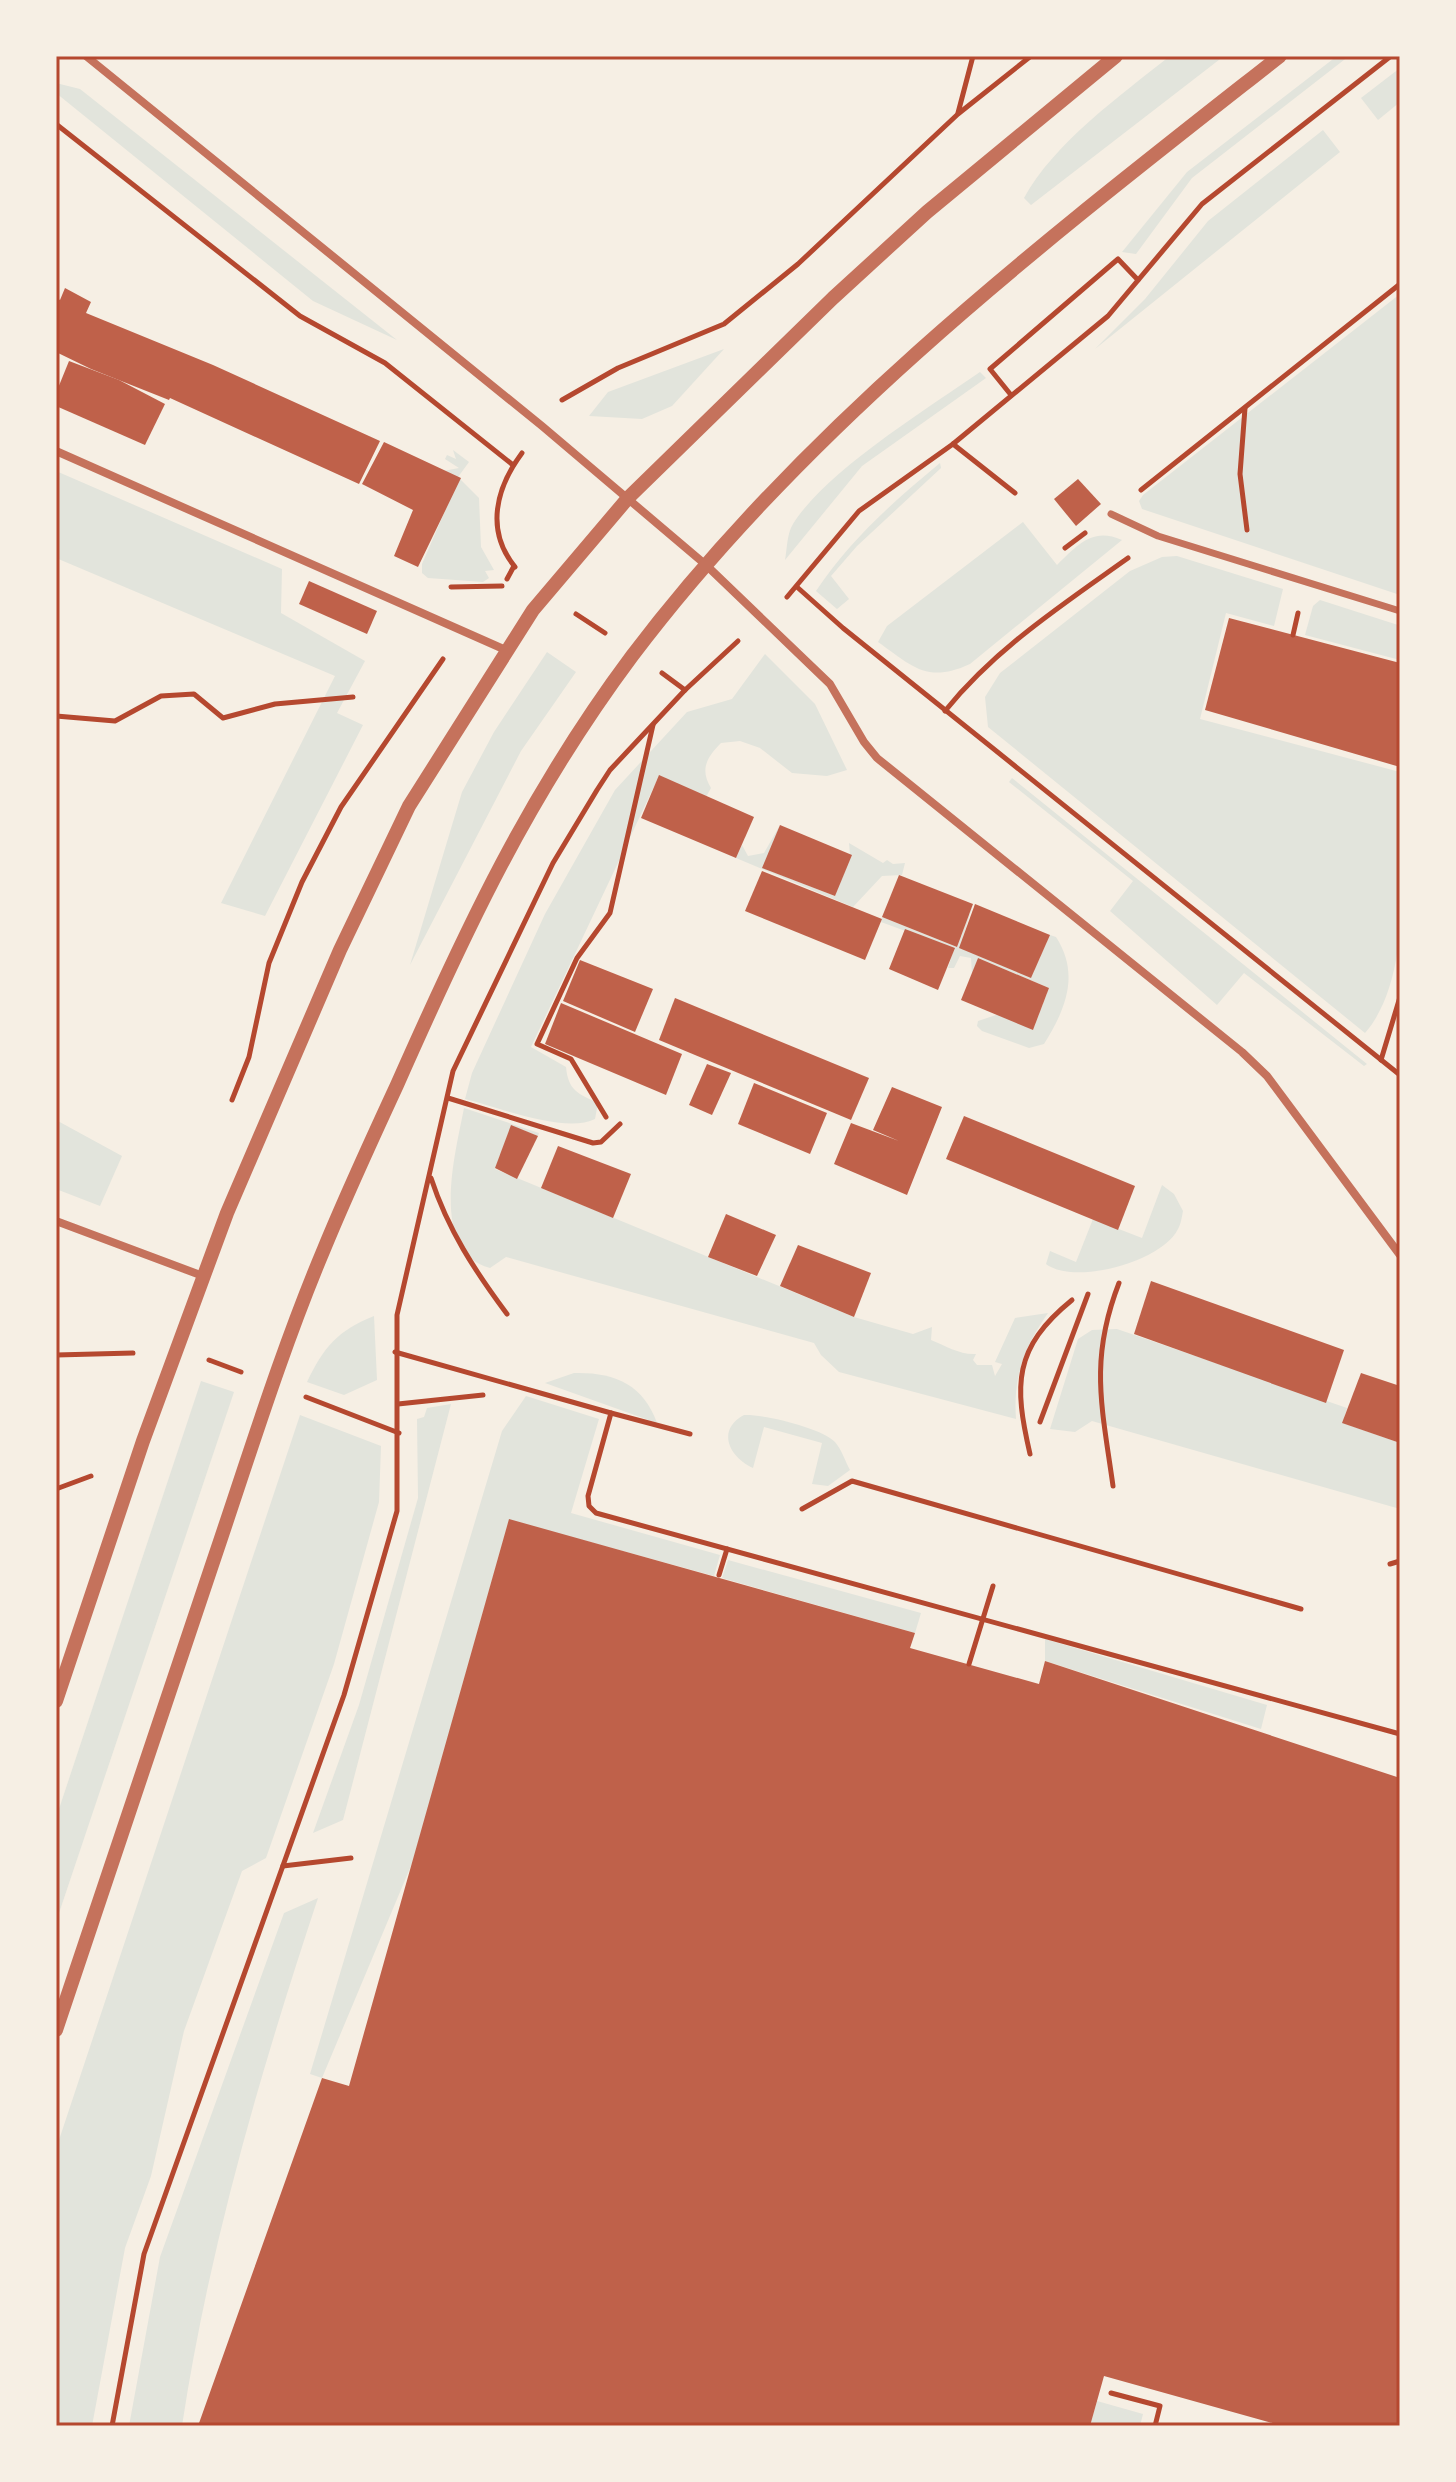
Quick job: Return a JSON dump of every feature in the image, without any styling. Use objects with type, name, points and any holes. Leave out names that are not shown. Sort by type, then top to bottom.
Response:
[{"type":"street","points":[[86,56],[706,565],[830,684],[877,758],[1242,1052],[1267,1076],[1400,1255]]},
{"type":"street","points":[[56,1701],[203,1276],[334,965],[409,806],[533,610],[628,498],[927,212],[1116,56]]},
{"type":"street","points":[[56,2030],[244,1470],[323,1251],[470,921],[534,800],[634,654],[706,565],[845,420],[1025,261],[1280,56]]},
{"type":"street","points":[[56,451],[508,651]]},
{"type":"street","points":[[1111,514],[1158,536],[1400,611]]},
{"type":"street","points":[[56,1221],[203,1276]]},
{"type":"path","points":[[958,114],[973,56]]},
{"type":"path","points":[[561,400],[618,368],[724,324],[798,264],[958,114],[1031,56]]},
{"type":"path","points":[[1391,56],[1202,204],[1108,316],[953,444],[859,511],[797,587],[945,711],[1398,1072]]},
{"type":"path","points":[[56,124],[300,316],[385,363],[513,465],[499,496],[496,525],[503,553],[520,574]]},
{"type":"path","points":[[1011,395],[990,369],[1118,259],[1138,280]]},
{"type":"path","points":[[1111,514],[1400,284]]},
{"type":"path","points":[[1245,408],[1240,474],[1243,512],[1256,566]]},
{"type":"path","points":[[953,444],[1015,493]]},
{"type":"path","points":[[945,711],[975,674],[1034,625],[1158,536]]},
{"type":"path","points":[[1293,635],[1299,609]]},
{"type":"path","points":[[574,612],[607,635]]},
{"type":"path","points":[[112,2426],[144,2254],[344,1695],[397,1511],[395,1352],[403,1284],[431,1177],[453,1071],[553,863],[610,770],[685,690],[652,666]]},
{"type":"path","points":[[56,716],[115,721],[161,696],[172,695],[194,694],[223,718],[275,704],[353,697]]},
{"type":"path","points":[[606,1117],[571,1059],[537,1044],[577,958],[610,913],[653,724]]},
{"type":"path","points":[[1381,1060],[1400,997]]},
{"type":"path","points":[[448,1098],[593,1143],[601,1142],[620,1124]]},
{"type":"path","points":[[431,1177],[444,1218],[479,1276],[507,1314]]},
{"type":"path","points":[[1113,1486],[1098,1379],[1107,1314],[1119,1283]]},
{"type":"path","points":[[1040,1422],[1088,1294]]},
{"type":"path","points":[[1030,1454],[1019,1407],[1021,1374],[1037,1337],[1072,1300]]},
{"type":"path","points":[[395,1352],[690,1434]]},
{"type":"path","points":[[56,1355],[133,1353]]},
{"type":"path","points":[[398,1404],[483,1395]]},
{"type":"path","points":[[611,1413],[588,1496],[589,1506],[596,1513],[1400,1734]]},
{"type":"path","points":[[802,1509],[852,1481],[1301,1609]]},
{"type":"path","points":[[719,1575],[727,1549]]},
{"type":"path","points":[[1390,1564],[1400,1561]]},
{"type":"path","points":[[969,1664],[993,1586]]},
{"type":"path","points":[[283,1866],[351,1858]]},
{"type":"path","points":[[1111,2393],[1160,2406],[1155,2426]]},
{"type":"shaded area","points":[[1170,56],[1224,56],[1031,205],[1024,198],[1052,158],[1090,121]]},
{"type":"shaded area","points":[[1337,56],[1349,56],[1192,178],[1136,254],[1122,252],[1187,172]]},
{"type":"shaded area","points":[[1400,68],[1400,102],[1378,120],[1361,98]]},
{"type":"shaded area","points":[[56,83],[80,89],[397,340],[313,301],[56,93]]},
{"type":"shaded area","points":[[1323,130],[1340,152],[1095,349],[1145,299],[1208,221]]},
{"type":"shaded area","points":[[1400,294],[1400,595],[1142,509],[1139,501],[1143,495]]},
{"type":"shaded area","points":[[724,349],[672,406],[642,419],[589,416],[608,392]]},
{"type":"shaded area","points":[[980,372],[986,378],[862,466],[785,560],[793,524],[829,483],[906,422]]},
{"type":"shaded area","points":[[453,450],[469,462],[458,477],[479,498],[481,547],[494,570],[485,571],[489,578],[483,582],[428,578],[422,573],[422,564],[458,481],[438,472],[459,468],[445,459],[447,455],[456,459]]},
{"type":"shaded area","points":[[940,463],[941,468],[857,546],[831,576],[849,599],[837,609],[816,591],[829,572],[873,522]]},
{"type":"shaded area","points":[[56,471],[282,569],[281,613],[365,661],[337,713],[363,725],[265,916],[221,903],[335,676],[56,558]]},
{"type":"shaded area","points":[[1023,522],[1057,565],[1086,540],[1102,536],[1122,540],[970,664],[942,672],[921,670],[878,642],[887,626]]},
{"type":"shaded area","points":[[1177,556],[1283,589],[1274,626],[1226,613],[1200,719],[1400,772],[1402,909],[1398,945],[1392,978],[1381,1008],[1365,1033],[988,727],[985,697],[1000,673],[1130,571],[1162,557]]},
{"type":"shaded area","points":[[1320,600],[1398,625],[1400,660],[1305,635],[1313,606]]},
{"type":"shaded area","points":[[547,652],[576,672],[521,751],[410,965],[462,792],[494,732]]},
{"type":"shaded area","points":[[765,654],[815,704],[847,770],[827,776],[792,773],[760,748],[740,741],[721,743],[708,759],[705,770],[711,788],[706,797],[659,776],[531,1047],[566,1067],[575,1090],[598,1103],[595,1119],[582,1123],[549,1121],[465,1099],[472,1073],[545,914],[615,790],[687,712],[732,699]]},
{"type":"shaded area","points":[[1012,778],[1367,1064],[1364,1066],[1244,973],[1217,1005],[1110,911],[1133,881],[1009,782]]},
{"type":"shaded area","points":[[780,825],[763,868],[835,896],[850,855],[849,843],[883,863],[887,860],[893,864],[905,863],[902,875],[882,876],[853,907],[736,858],[742,845],[748,856],[764,853]]},
{"type":"shaded area","points":[[973,904],[960,948],[1031,977],[1050,935],[1056,937],[1063,951],[1069,978],[1064,1005],[1044,1044],[1029,1048],[982,1031],[977,1026],[978,1021],[999,1014],[1033,1030],[1049,988],[978,958],[972,974],[971,958],[960,956],[954,968],[948,968],[954,949],[881,922],[882,917],[957,947]]},
{"type":"shaded area","points":[[464,1108],[539,1133],[538,1136],[511,1126],[495,1169],[854,1317],[913,1334],[932,1327],[931,1340],[959,1352],[976,1354],[973,1360],[977,1365],[992,1365],[995,1376],[1002,1364],[995,1362],[1015,1318],[1048,1313],[1032,1338],[1018,1376],[1016,1419],[839,1372],[821,1355],[814,1343],[506,1257],[490,1268],[471,1258],[459,1242],[452,1221],[452,1173]]},
{"type":"shaded area","points":[[56,1120],[122,1156],[100,1206],[56,1189]]},
{"type":"shaded area","points":[[1162,1185],[1174,1194],[1183,1211],[1178,1229],[1169,1241],[1155,1251],[1117,1267],[1097,1271],[1059,1270],[1046,1264],[1050,1251],[1076,1262],[1093,1219],[1142,1238]]},
{"type":"shaded area","points":[[374,1316],[377,1380],[344,1395],[307,1382],[319,1359],[341,1334]]},
{"type":"shaded area","points":[[1117,1329],[1347,1408],[1343,1423],[1400,1443],[1400,1509],[1092,1421],[1075,1432],[1050,1429],[1078,1339],[1092,1330]]},
{"type":"shaded area","points":[[574,1373],[602,1375],[625,1383],[644,1399],[657,1423],[545,1383]]},
{"type":"shaded area","points":[[201,1381],[234,1392],[56,1922],[56,1818]]},
{"type":"shaded area","points":[[526,1396],[599,1419],[571,1513],[720,1555],[714,1576],[509,1520],[413,1861],[322,2078],[310,2074],[502,1431]]},
{"type":"shaded area","points":[[451,1404],[343,1820],[313,1833],[359,1705],[418,1498],[417,1419],[424,1417],[427,1408]]},
{"type":"shaded area","points":[[300,1415],[381,1446],[379,1502],[334,1664],[266,1858],[242,1871],[184,2031],[151,2176],[125,2248],[92,2426],[56,2426],[56,2149]]},
{"type":"shaded area","points":[[744,1415],[792,1423],[828,1437],[837,1445],[850,1470],[828,1486],[812,1484],[822,1443],[764,1427],[753,1468],[738,1457],[729,1443],[730,1428]]},
{"type":"shaded area","points":[[728,1560],[921,1613],[915,1633],[722,1578]]},
{"type":"shaded area","points":[[1045,1639],[1267,1705],[1261,1729],[1045,1661]]},
{"type":"shaded area","points":[[318,1898],[276,2028],[239,2159],[207,2292],[182,2426],[129,2426],[160,2257],[284,1913]]},
{"type":"shaded area","points":[[1097,2401],[1143,2414],[1140,2426],[1090,2426]]},
{"type":"building","points":[[65,288],[91,302],[86,313],[213,365],[380,441],[359,484],[170,398],[91,369],[56,352],[56,298],[60,300]]},
{"type":"building","points":[[69,361],[119,380],[165,404],[145,445],[56,406],[56,393]]},
{"type":"building","points":[[384,442],[461,478],[418,567],[394,556],[413,510],[362,484]]},
{"type":"building","points":[[1078,479],[1101,504],[1076,526],[1054,499]]},
{"type":"building","points":[[309,581],[377,611],[367,634],[299,604]]},
{"type":"building","points":[[1229,618],[1400,663],[1400,767],[1205,710]]},
{"type":"building","points":[[659,775],[754,817],[736,858],[641,818]]},
{"type":"building","points":[[780,825],[852,855],[835,896],[762,868]]},
{"type":"building","points":[[762,871],[882,919],[865,960],[745,911]]},
{"type":"building","points":[[899,875],[973,904],[957,947],[882,917]]},
{"type":"building","points":[[975,904],[1050,935],[1031,978],[959,948]]},
{"type":"building","points":[[905,929],[955,948],[938,990],[889,969]]},
{"type":"building","points":[[978,958],[1049,988],[1033,1030],[961,1000]]},
{"type":"building","points":[[580,960],[653,989],[635,1032],[563,1001]]},
{"type":"building","points":[[675,998],[869,1078],[851,1120],[659,1040]]},
{"type":"building","points":[[561,1003],[682,1054],[666,1095],[545,1044]]},
{"type":"building","points":[[707,1064],[731,1073],[712,1115],[689,1105]]},
{"type":"building","points":[[754,1083],[827,1113],[810,1154],[738,1124]]},
{"type":"building","points":[[892,1087],[942,1107],[907,1195],[834,1164],[851,1123],[899,1141],[873,1130]]},
{"type":"building","points":[[964,1116],[1135,1186],[1118,1230],[946,1159]]},
{"type":"building","points":[[511,1125],[538,1136],[517,1179],[495,1168]]},
{"type":"building","points":[[558,1146],[631,1174],[613,1218],[541,1188]]},
{"type":"building","points":[[726,1214],[776,1235],[757,1276],[708,1257]]},
{"type":"building","points":[[798,1245],[871,1273],[854,1317],[780,1286]]},
{"type":"building","points":[[1151,1281],[1344,1350],[1326,1403],[1134,1334]]},
{"type":"building","points":[[1361,1373],[1400,1386],[1400,1443],[1342,1423]]},
{"type":"building","points":[[509,1519],[915,1633],[910,1648],[1039,1684],[1045,1661],[1400,1778],[1400,2426],[1283,2426],[1104,2376],[1090,2426],[198,2426],[322,2078],[349,2086]]}]
